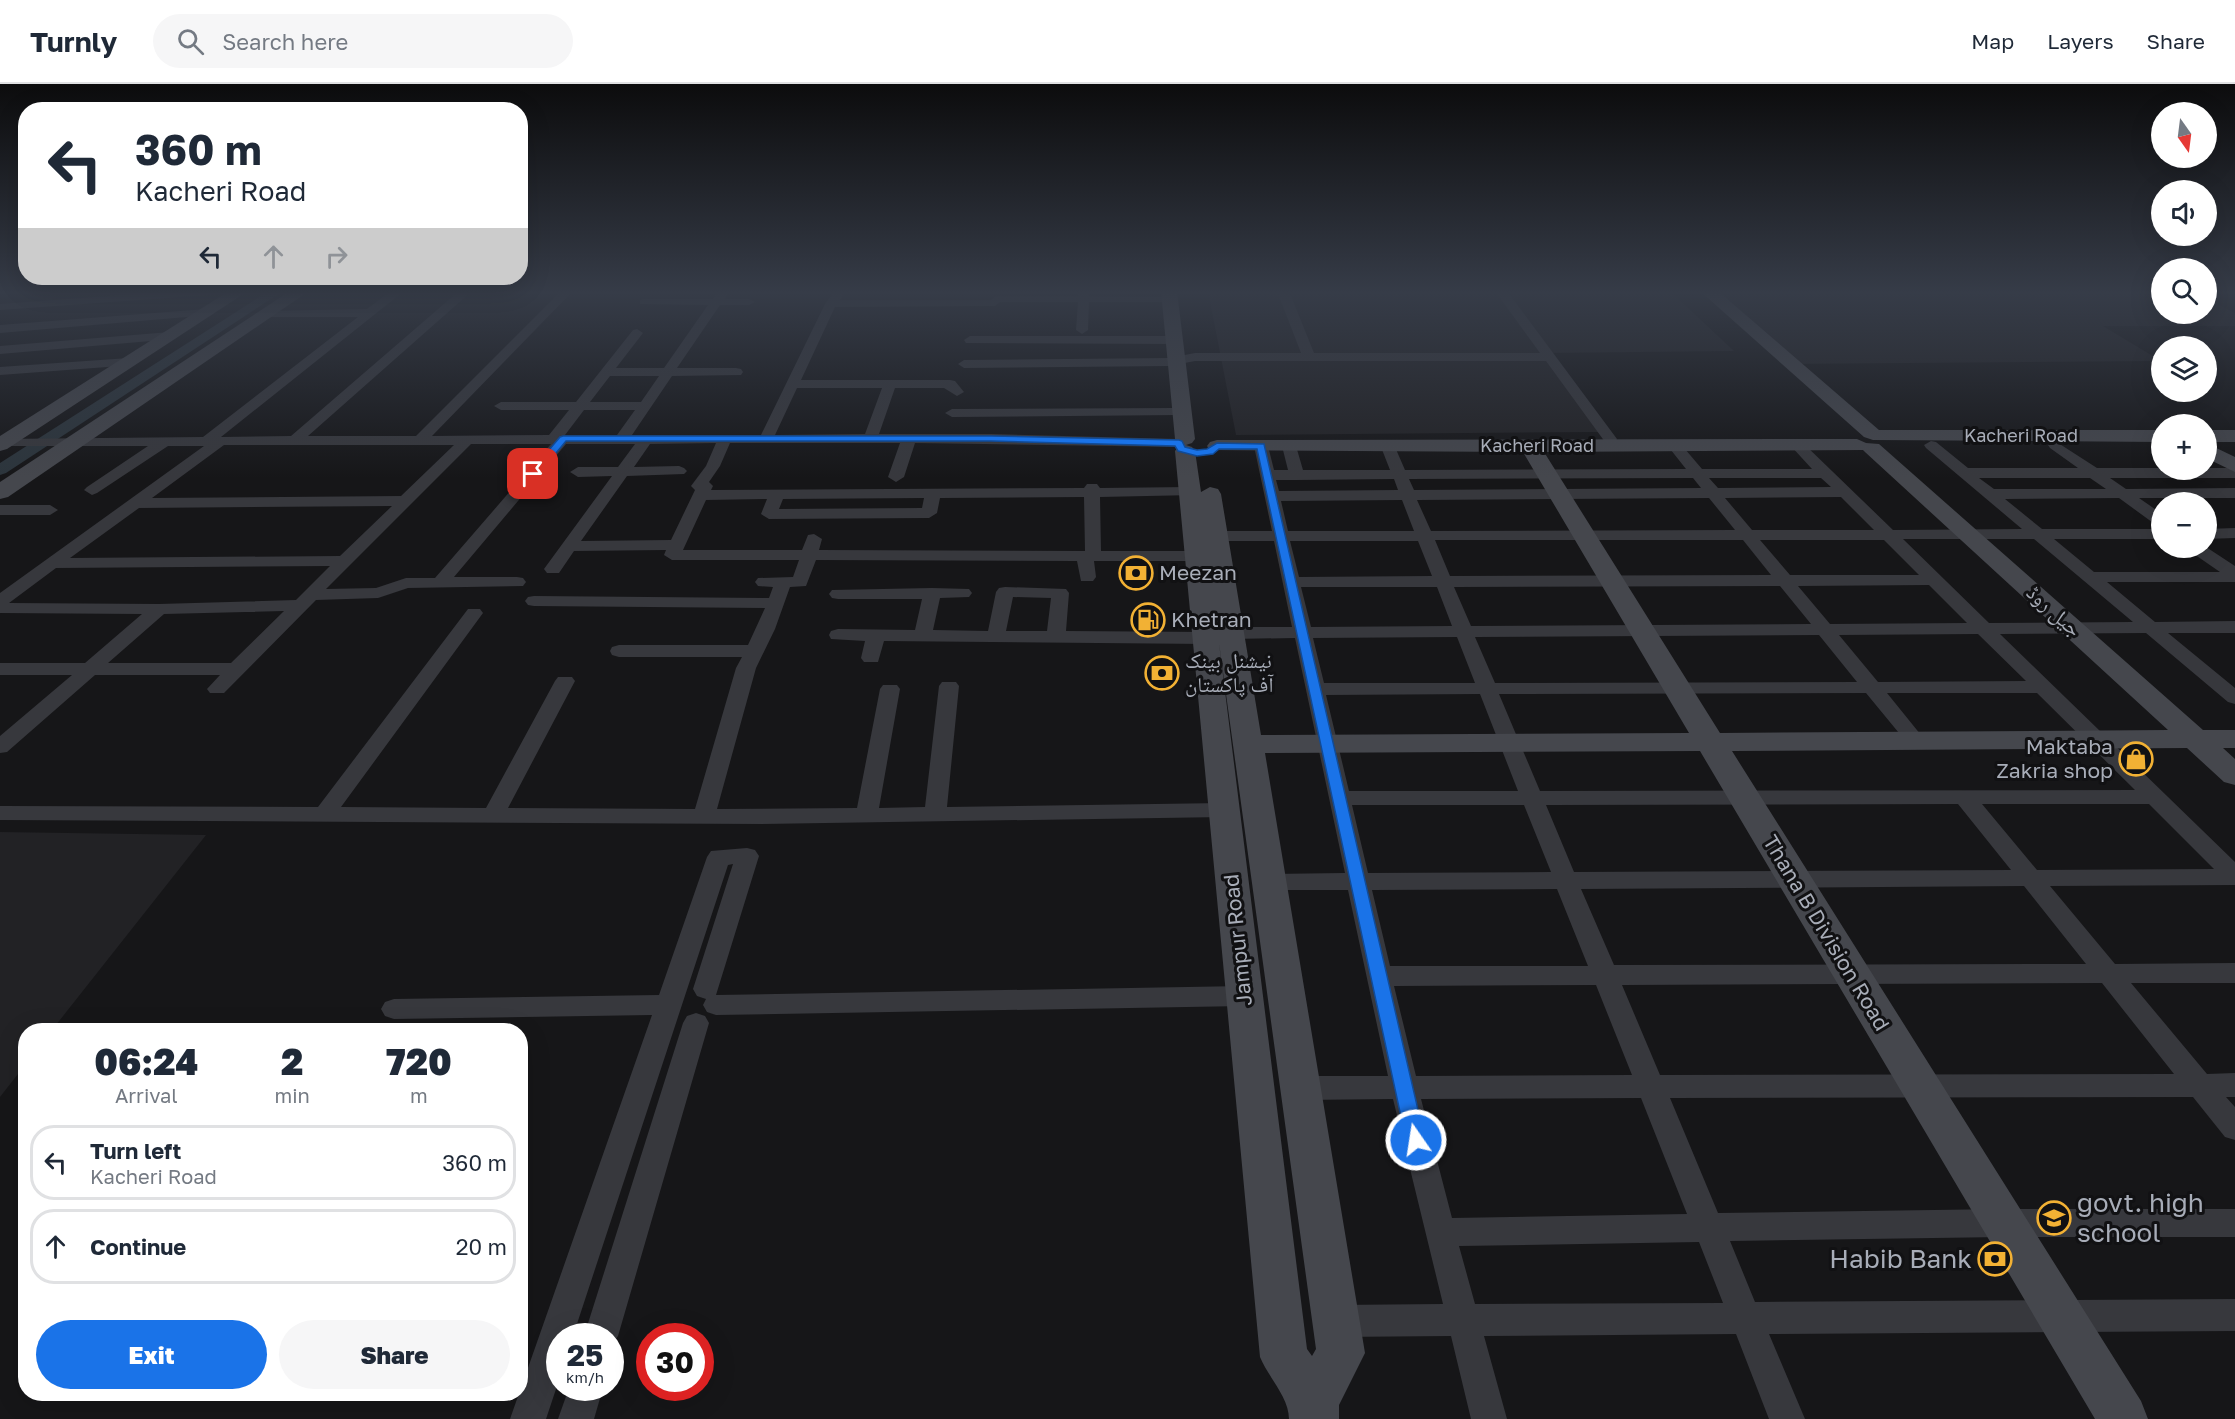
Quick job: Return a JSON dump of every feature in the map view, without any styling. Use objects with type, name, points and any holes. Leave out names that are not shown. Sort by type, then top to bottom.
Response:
[{"type":"main road","points":[[2,443],[143,353]]},
{"type":"main road","points":[[0,492],[209,353]]},
{"type":"main road","name":"Jampur Road","points":[[1176,353],[1198,446],[1207,546],[1219,635],[1224,810],[1284,1357],[1314,1410]]},
{"type":"main road","points":[[1194,353],[1198,380]]},
{"type":"main road","points":[[1754,353],[1791,387]]},
{"type":"main road","name":"جیل روڈ","points":[[1773,353],[1862,438],[2235,775]]},
{"type":"main road","name":"Kacheri Road","points":[[1198,446],[1610,439],[2151,436]]},
{"type":"main road","points":[[2217,436],[2235,436]]},
{"type":"main road","name":"Kacheri Road","points":[[1198,446],[1388,447],[1545,472],[1674,446],[1797,445],[1862,438],[1931,445],[2151,445]]},
{"type":"main road","points":[[2217,446],[2235,445]]},
{"type":"main road","name":"Jampur Road","points":[[1198,446],[1190,492],[1207,546]]},
{"type":"main road","points":[[2217,454],[2235,466]]},
{"type":"main road","name":"Thana B Division Road","points":[[1545,472],[2123,1419]]},
{"type":"main road","name":"Jampur Road","points":[[1219,635],[1249,744],[1338,1337]]},
{"type":"main road","points":[[1249,744],[2235,739]]},
{"type":"main road","points":[[1314,1410],[1338,1337]]},
{"type":"street","points":[[0,601],[135,503],[320,353]]},
{"type":"street","points":[[294,441],[395,353]]},
{"type":"street","points":[[420,440],[506,353]]},
{"type":"street","points":[[440,583],[559,439],[580,405],[621,353]]},
{"type":"street","points":[[622,439],[681,353]]},
{"type":"street","points":[[766,439],[808,353]]},
{"type":"street","points":[[948,439],[966,353]]},
{"type":"street","points":[[1547,353],[1610,439]]},
{"type":"street","points":[[964,364],[1177,362],[1195,357],[1550,357]]},
{"type":"street","points":[[0,371],[129,362]]},
{"type":"street","points":[[607,372],[736,372]]},
{"type":"street","points":[[794,384],[950,384],[950,387],[957,392]]},
{"type":"street","points":[[870,439],[890,384]]},
{"type":"street","points":[[501,406],[644,406]]},
{"type":"street","points":[[952,413],[1174,412]]},
{"type":"street","points":[[553,569],[646,439]]},
{"type":"street","points":[[725,439],[713,466],[699,486],[705,486],[672,555],[1089,556],[1207,546],[1281,536],[2151,534]]},
{"type":"street","points":[[896,477],[909,439]]},
{"type":"street","points":[[2,443],[80,440],[212,442],[948,439],[1198,446]]},
{"type":"street","points":[[217,689],[467,440]]},
{"type":"street","points":[[92,490],[165,441]]},
{"type":"street","points":[[1797,445],[2235,876]]},
{"type":"street","points":[[1931,445],[2150,628],[2227,685],[2235,698]]},
{"type":"street","points":[[2055,445],[2151,514]]},
{"type":"street","points":[[1261,446],[1404,1088],[1461,1320],[1489,1419]]},
{"type":"street","points":[[1289,446],[1297,475]]},
{"type":"street","points":[[1674,446],[1916,741]]},
{"type":"street","points":[[1388,447],[1787,1419]]},
{"type":"street","points":[[578,472],[679,471]]},
{"type":"street","points":[[1269,486],[1403,485],[1545,472],[1827,473]]},
{"type":"street","points":[[1269,486],[1297,475],[1403,485],[1545,472],[1713,493],[1846,492]]},
{"type":"street","points":[[1965,473],[2235,473]]},
{"type":"street","points":[[699,495],[777,494],[770,514],[929,513],[933,493],[1092,489],[1190,492]]},
{"type":"street","points":[[1087,577],[1092,489]]},
{"type":"street","points":[[1990,494],[2235,493]]},
{"type":"street","points":[[135,503],[405,501]]},
{"type":"street","points":[[0,510],[50,510]]},
{"type":"street","points":[[2217,534],[2235,533]]},
{"type":"street","points":[[704,817],[746,668],[776,603],[773,582],[800,582],[814,539]]},
{"type":"street","points":[[569,546],[676,545]]},
{"type":"street","points":[[2211,558],[2235,575]]},
{"type":"street","points":[[53,563],[344,561]]},
{"type":"street","points":[[2090,577],[2235,575]]},
{"type":"street","points":[[1291,582],[1935,580]]},
{"type":"street","points":[[0,608],[159,609],[378,593],[406,583],[517,582]]},
{"type":"street","points":[[996,637],[1005,592],[1060,593],[1056,637]]},
{"type":"street","points":[[923,636],[932,593]]},
{"type":"street","points":[[838,594],[963,593]]},
{"type":"street","points":[[534,602],[776,603]]},
{"type":"street","points":[[3,741],[92,669],[159,609]]},
{"type":"street","points":[[323,816],[474,613]]},
{"type":"street","points":[[838,635],[923,636],[970,645],[996,637],[1464,630],[2235,627]]},
{"type":"street","points":[[871,658],[876,635]]},
{"type":"street","points":[[619,651],[755,651]]},
{"type":"street","points":[[0,669],[236,669]]},
{"type":"street","points":[[493,816],[565,681]]},
{"type":"street","points":[[935,814],[949,686]]},
{"type":"street","points":[[1315,689],[2043,687]]},
{"type":"street","points":[[867,815],[890,689]]},
{"type":"street","points":[[1964,797],[2235,1128]]},
{"type":"street","points":[[1339,798],[2155,797]]},
{"type":"street","points":[[0,813],[704,817],[1224,810]]},
{"type":"street","points":[[528,1419],[719,857],[747,856],[706,1006],[606,1323]]},
{"type":"street","points":[[1269,882],[2235,876]]},
{"type":"street","points":[[1379,976],[2235,973]]},
{"type":"street","points":[[394,1010],[669,1006],[680,993],[688,989],[706,1006]]},
{"type":"street","points":[[669,1006],[671,1019],[677,1023],[706,1006],[1244,996]]},
{"type":"street","points":[[1301,1088],[2235,1085]]},
{"type":"street","points":[[1439,1232],[2004,1223],[2235,1222]]},
{"type":"street","points":[[1338,1337],[1461,1320],[2235,1314]]},
{"type":"street","points":[[576,1419],[582,1401]]},
{"type":"shaded area","points":[[1220,353],[1547,353],[1599,432],[1236,435]]},
{"type":"shaded area","points":[[1778,353],[2148,353],[2151,355],[2151,361],[1790,364]]},
{"type":"shaded area","points":[[0,832],[206,835],[58,1023],[18,1023],[18,1074],[0,1097]]},
{"type":"waterway","points":[[0,470],[181,353]]},
{"type":"place","name":"Meezan","points":[[1136,573]]},
{"type":"place","name":"Khetran","points":[[1148,620]]},
{"type":"place","name":"نیشنل بینک آف پاکستان","points":[[1162,673]]},
{"type":"place","name":"Maktaba Zakria shop","points":[[2136,759]]},
{"type":"place","name":"govt. high school","points":[[2054,1218]]},
{"type":"place","name":"Habib Bank","points":[[1995,1259]]},
{"type":"route","points":[[533,474],[563,439],[991,438],[1179,443],[1181,449],[1191,453],[1209,452],[1217,446],[1261,446],[1416,1140]]}]
